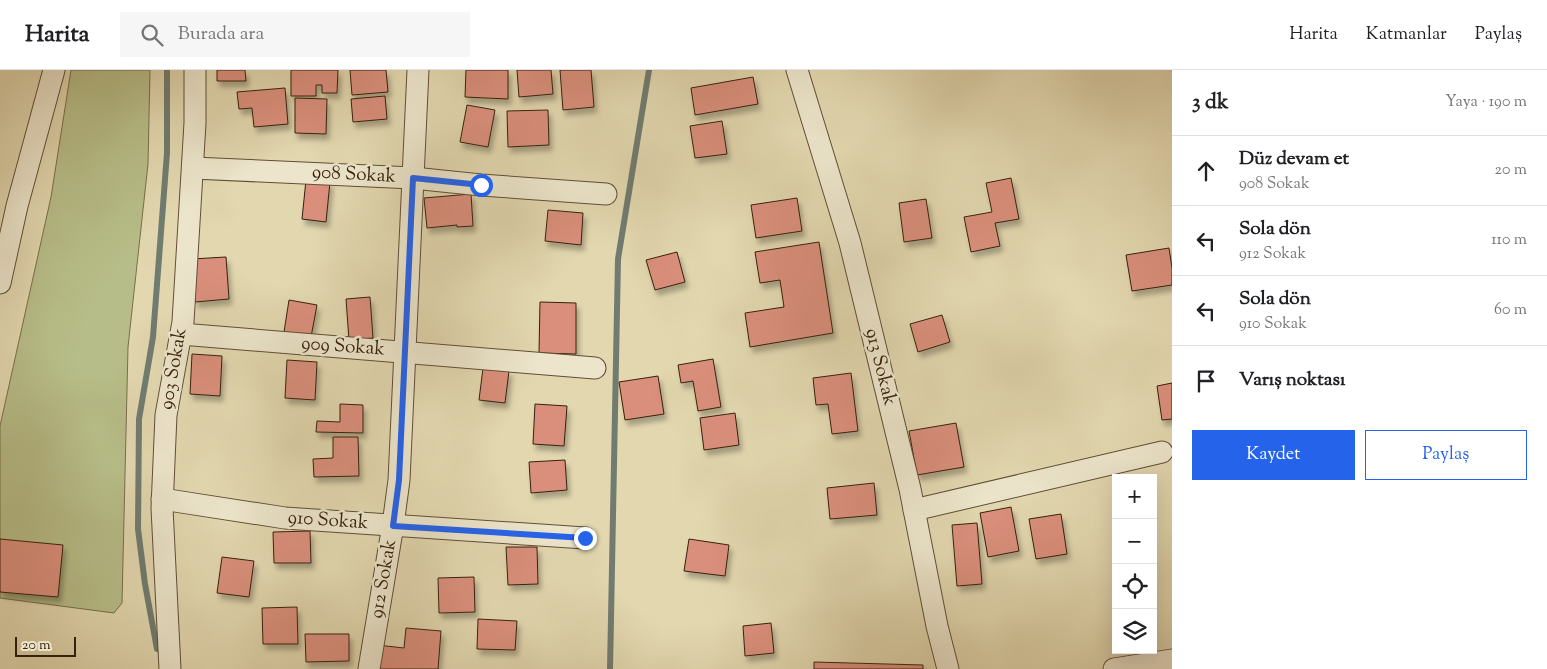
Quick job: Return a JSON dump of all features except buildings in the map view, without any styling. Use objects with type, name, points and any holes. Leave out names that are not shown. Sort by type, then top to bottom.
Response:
[{"type":"street","points":[[0,283],[17,206],[54,70]]},
{"type":"street","name":"903 Sokak","points":[[170,669],[162,499],[166,415],[180,334],[193,168],[196,123],[195,70]]},
{"type":"street","name":"912 Sokak","points":[[369,669],[399,480],[418,70]]},
{"type":"street","name":"913 Sokak","points":[[797,70],[850,244],[914,510],[937,626],[948,669]]},
{"type":"street","name":"908 Sokak","points":[[193,168],[413,178],[606,194]]},
{"type":"street","name":"909 Sokak","points":[[180,334],[595,368]]},
{"type":"street","points":[[914,510],[1162,452]]},
{"type":"street","name":"910 Sokak","points":[[162,499],[285,518],[585,538]]},
{"type":"street","points":[[1114,669],[1172,660]]},
{"type":"green space","points":[[71,70],[150,70],[148,164],[128,347],[122,603],[114,613],[0,598],[0,426],[51,197]]},
{"type":"waterway","points":[[157,649],[145,584],[138,529],[139,419],[153,337],[167,153],[167,70]]},
{"type":"waterway","points":[[610,669],[618,259],[649,70]]},
{"type":"route","points":[[481,185],[413,178],[399,480],[393,526],[585,538]]}]
